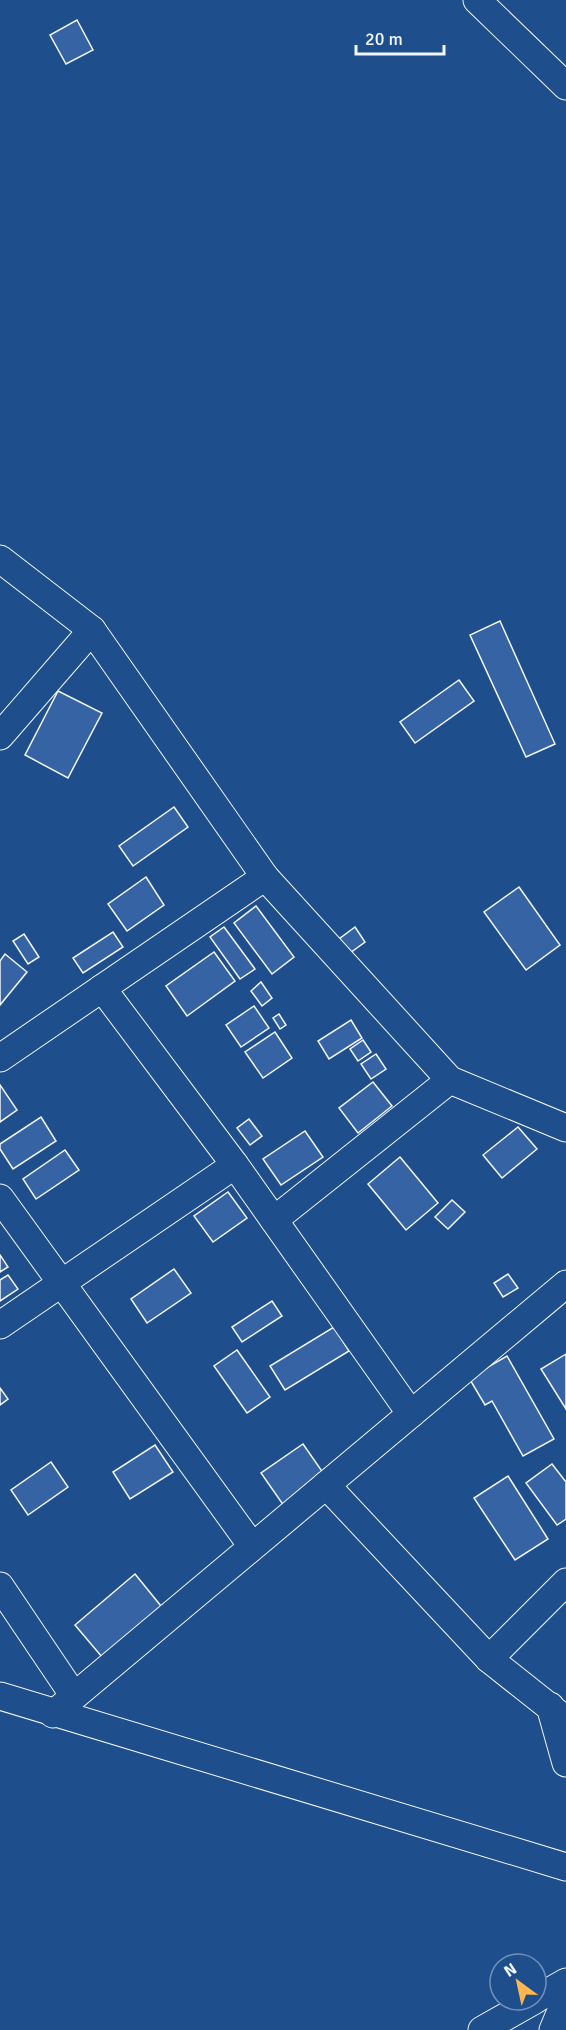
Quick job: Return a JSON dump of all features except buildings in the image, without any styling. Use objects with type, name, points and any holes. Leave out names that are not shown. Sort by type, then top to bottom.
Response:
[{"type":"street","points":[[477,0],[566,86]]},
{"type":"street","points":[[0,559],[92,630],[265,877],[450,1080],[566,1128]]},
{"type":"street","points":[[0,736],[92,630]]},
{"type":"street","points":[[0,1058],[265,877]]},
{"type":"street","points":[[102,988],[235,1165],[411,1414]]},
{"type":"street","points":[[274,1220],[450,1080]]},
{"type":"street","points":[[0,1325],[235,1165]]},
{"type":"street","points":[[0,1198],[252,1546]]},
{"type":"street","points":[[52,1714],[566,1284]]},
{"type":"street","points":[[326,1485],[489,1659],[558,1713],[566,1763]]},
{"type":"street","points":[[489,1659],[566,1582]]},
{"type":"street","points":[[0,1586],[74,1696]]},
{"type":"street","points":[[0,1696],[52,1714],[566,1867]]},
{"type":"street","points":[[548,1992],[566,1982]]},
{"type":"street","points":[[553,2030],[566,1998]]},
{"type":"street","points":[[482,2030],[514,2012]]}]
